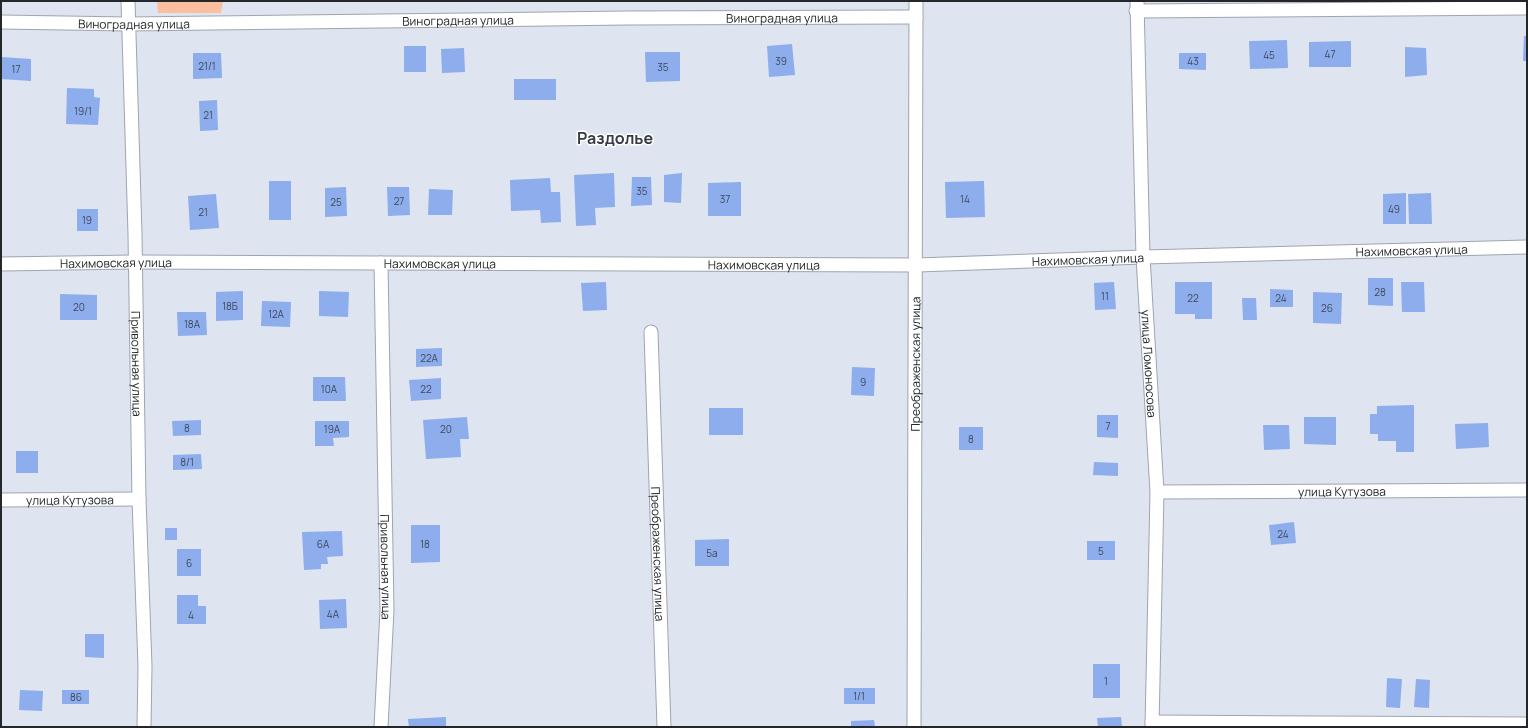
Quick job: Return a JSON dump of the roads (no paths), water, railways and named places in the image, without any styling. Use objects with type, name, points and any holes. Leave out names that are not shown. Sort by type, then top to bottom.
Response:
[{"type":"street","name":"Привольная улица","points":[[128,1],[139,499],[145,666],[144,727]]},
{"type":"street","name":"Преображенская улица","points":[[914,727],[917,265],[916,1]]},
{"type":"street","points":[[1136,6],[1527,8]]},
{"type":"street","name":"улица Ломоносова","points":[[1136,6],[1143,257],[1157,492],[1152,724]]},
{"type":"street","name":"Виноградная улица","points":[[1,22],[128,24],[627,18],[916,17]]},
{"type":"street","name":"Нахимовская улица","points":[[1,264],[134,262],[917,265],[1143,257],[1527,247]]},
{"type":"street","name":"Привольная улица","points":[[381,263],[387,610],[381,727]]},
{"type":"street","name":"Преображенская улица","points":[[651,332],[664,727]]},
{"type":"street","name":"улица Кутузова","points":[[1157,492],[1527,490]]},
{"type":"street","name":"улица Кутузова","points":[[1,500],[139,499]]},
{"type":"street","points":[[1152,724],[1527,724]]},
{"type":"district","name":"Раздолье","points":[[615,138]]}]
